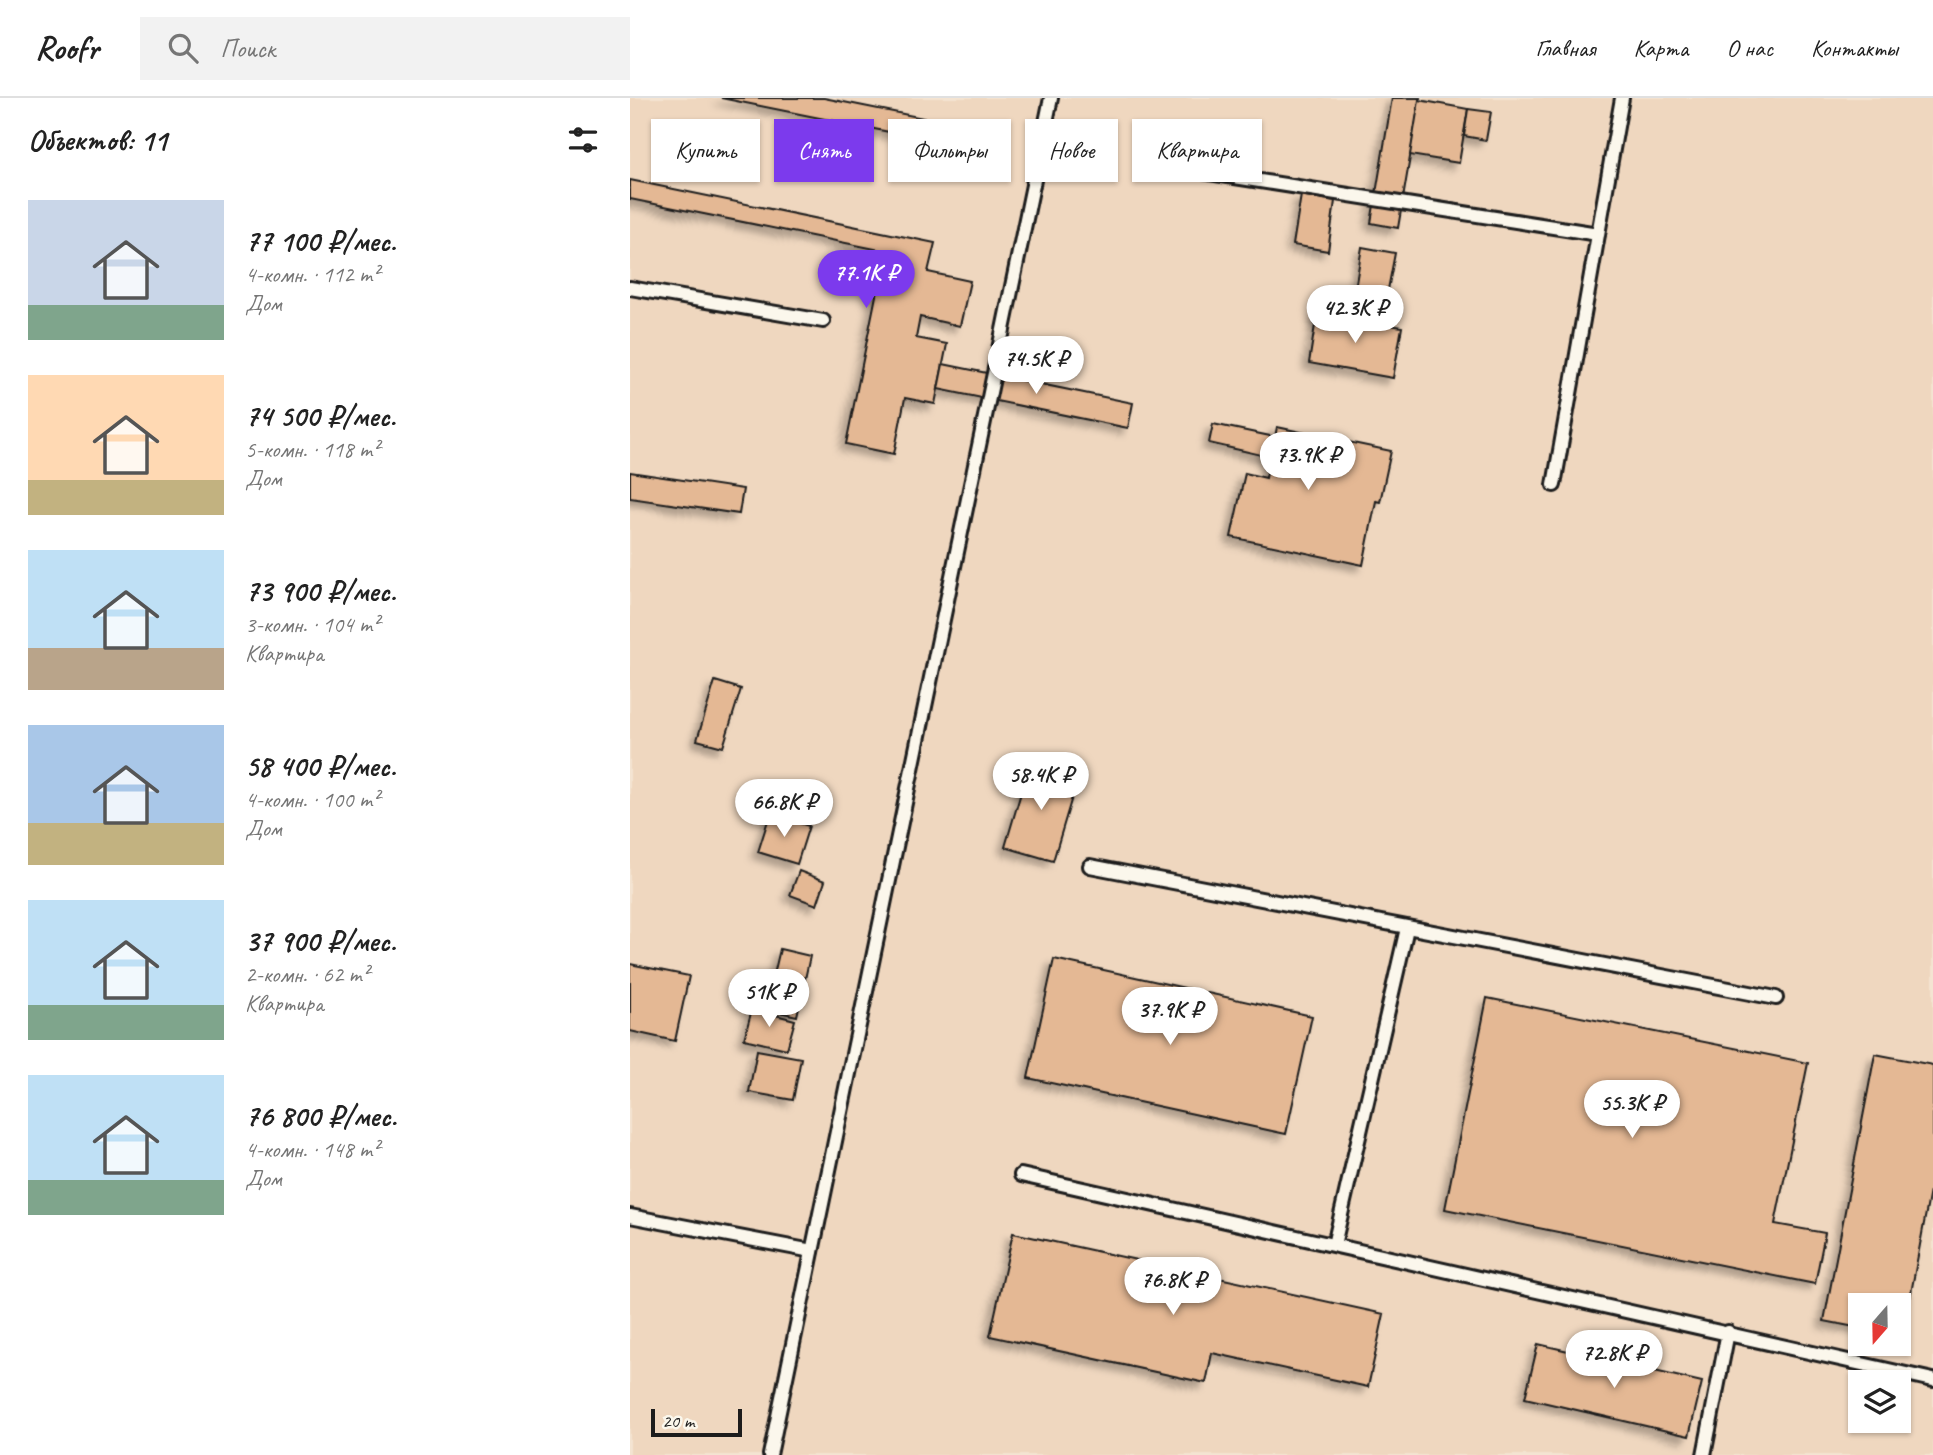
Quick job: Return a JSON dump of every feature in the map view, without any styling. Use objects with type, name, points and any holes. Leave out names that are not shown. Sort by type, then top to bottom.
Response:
[{"type":"lane","points":[[770,1455],[1051,98]]},
{"type":"lane","points":[[1554,485],[1622,98]]},
{"type":"lane","points":[[1262,181],[1598,234]]},
{"type":"lane","points":[[630,288],[823,321]]},
{"type":"lane","points":[[1090,866],[1776,998]]},
{"type":"lane","points":[[1334,1245],[1408,928]]},
{"type":"lane","points":[[1021,1175],[1933,1380]]},
{"type":"lane","points":[[630,1216],[812,1251]]},
{"type":"lane","points":[[1704,1455],[1728,1332]]},
{"type":"shaded area","points":[[630,98],[1933,98],[1933,1455],[630,1455]]},
{"type":"building","points":[[721,98],[824,98],[928,119],[888,119],[888,132],[874,129],[874,119],[825,119]]},
{"type":"building","points":[[1392,98],[1420,98],[1398,228],[1371,223]]},
{"type":"building","points":[[1419,100],[1468,109],[1459,163],[1410,155]]},
{"type":"building","points":[[1468,109],[1491,112],[1486,140],[1464,136]]},
{"type":"building","points":[[630,180],[935,243],[928,272],[970,281],[960,326],[920,317],[916,338],[947,344],[935,404],[905,398],[894,454],[846,444],[885,251],[630,199]]},
{"type":"building","points":[[1301,195],[1335,201],[1328,251],[1293,245]]},
{"type":"building","points":[[1362,247],[1395,253],[1387,295],[1355,289]]},
{"type":"building","points":[[1317,313],[1402,327],[1393,378],[1309,363]]},
{"type":"building","points":[[943,364],[1133,403],[1128,428],[938,389]]},
{"type":"building","points":[[1213,424],[1275,437],[1277,427],[1391,451],[1380,502],[1376,501],[1363,565],[1231,537],[1245,473],[1266,478],[1270,457],[1209,443]]},
{"type":"building","points":[[630,472],[743,489],[739,514],[630,498]]},
{"type":"building","points":[[715,681],[741,689],[723,747],[697,740]]},
{"type":"building","points":[[1030,762],[1078,777],[1053,861],[1005,847]]},
{"type":"building","points":[[770,814],[809,826],[797,864],[758,852]]},
{"type":"building","points":[[799,871],[825,881],[817,905],[790,895]]},
{"type":"building","points":[[780,949],[810,956],[797,1016],[766,1009]]},
{"type":"building","points":[[1054,959],[1312,1016],[1286,1134],[1028,1078]]},
{"type":"building","points":[[630,964],[689,976],[675,1041],[630,1031]]},
{"type":"building","points":[[1487,998],[1808,1063],[1775,1224],[1825,1233],[1815,1284],[1445,1209]]},
{"type":"building","points":[[752,1009],[795,1020],[787,1049],[744,1039]]},
{"type":"building","points":[[757,1050],[801,1058],[793,1100],[749,1092]]},
{"type":"building","points":[[1875,1054],[1933,1065],[1933,1175],[1911,1293],[1848,1293],[1848,1326],[1824,1321]]},
{"type":"building","points":[[1013,1233],[1384,1314],[1368,1387],[1212,1353],[1206,1383],[990,1336]]},
{"type":"building","points":[[1538,1344],[1702,1382],[1689,1436],[1525,1398]]}]
